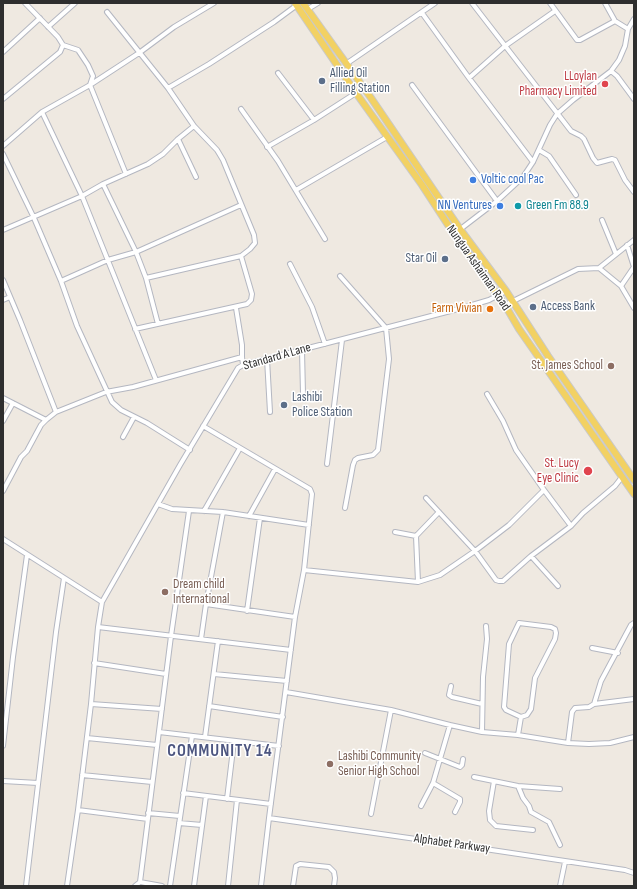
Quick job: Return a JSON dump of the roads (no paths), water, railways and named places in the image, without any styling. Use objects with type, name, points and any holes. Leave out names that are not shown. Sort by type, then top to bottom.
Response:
[{"type":"main road","name":"Nungua Ashaiman Road","points":[[298,4],[308,10],[460,229],[506,291],[548,356],[634,480]]},
{"type":"main road","name":"Nungua Ashaiman Road","points":[[298,4],[356,93],[422,185],[454,234],[505,305],[634,494]]},
{"type":"street","points":[[26,3],[58,37],[63,45],[78,50],[83,56],[93,76],[90,85],[126,174]]},
{"type":"street","points":[[48,27],[75,3]]},
{"type":"street","points":[[3,146],[42,112],[90,85],[139,53],[174,27],[214,3]]},
{"type":"street","points":[[308,10],[318,3]]},
{"type":"street","points":[[346,64],[435,3]]},
{"type":"street","points":[[472,3],[571,131],[584,138],[596,162],[600,163],[612,159],[615,160],[625,180],[634,192]]},
{"type":"street","points":[[550,3],[576,40],[580,40],[615,21]]},
{"type":"street","points":[[605,3],[615,21],[628,30]]},
{"type":"street","points":[[168,88],[209,64],[274,22],[298,4]]},
{"type":"street","points":[[469,78],[505,46],[555,11]]},
{"type":"street","points":[[107,12],[168,88],[194,126],[217,150],[223,160],[254,235],[254,243],[250,249],[241,256],[146,278]]},
{"type":"street","points":[[422,13],[533,162]]},
{"type":"street","points":[[3,52],[40,18]]},
{"type":"street","points":[[454,234],[497,201],[523,177],[533,162],[550,125],[557,114],[611,71],[619,60],[625,46],[628,30],[634,18]]},
{"type":"street","points":[[3,100],[60,52],[63,45]]},
{"type":"street","points":[[611,71],[617,76],[634,99]]},
{"type":"street","points":[[278,73],[314,120]]},
{"type":"street","points":[[412,85],[497,201]]},
{"type":"street","points":[[267,147],[314,120],[356,93]]},
{"type":"street","points":[[241,109],[278,161],[325,239]]},
{"type":"street","points":[[42,112],[82,196],[156,380]]},
{"type":"street","points":[[3,230],[34,218],[148,164],[163,154],[194,126]]},
{"type":"street","points":[[296,190],[388,137]]},
{"type":"street","points":[[178,139],[196,178]]},
{"type":"street","points":[[539,150],[549,156],[576,195]]},
{"type":"street","points":[[3,154],[34,218],[61,281],[77,326],[106,392],[112,402],[121,410],[147,422],[190,450]]},
{"type":"street","points":[[103,184],[136,252],[146,278],[158,324]]},
{"type":"street","points":[[61,281],[108,260],[136,252],[241,205]]},
{"type":"street","points":[[602,220],[616,254]]},
{"type":"street","points":[[505,305],[578,269],[599,268],[634,240]]},
{"type":"street","points":[[621,286],[634,267],[627,245]]},
{"type":"street","points":[[135,329],[236,308],[247,304],[251,300],[252,294],[241,256]]},
{"type":"street","points":[[290,264],[312,307],[325,344]]},
{"type":"street","points":[[599,268],[621,286],[634,308]]},
{"type":"street","points":[[340,276],[386,328],[389,359],[378,450],[373,455],[355,460],[345,508]]},
{"type":"street","points":[[3,280],[56,412]]},
{"type":"street","name":"Standard A Lane","points":[[102,602],[238,368],[243,365],[462,308],[498,296],[506,291]]},
{"type":"street","points":[[3,300],[10,297]]},
{"type":"street","points":[[236,308],[242,345],[243,365]]},
{"type":"street","points":[[327,464],[342,340]]},
{"type":"street","points":[[302,350],[303,394]]},
{"type":"street","points":[[3,491],[21,457],[27,450],[41,425],[56,412],[106,392],[133,387],[242,357]]},
{"type":"street","points":[[267,359],[270,412]]},
{"type":"street","points":[[487,394],[503,421],[516,450],[570,526]]},
{"type":"street","points":[[3,398],[46,420]]},
{"type":"street","points":[[3,421],[13,404]]},
{"type":"street","points":[[123,437],[134,417]]},
{"type":"street","points":[[203,426],[311,491],[304,570],[291,650],[269,818],[262,886]]},
{"type":"street","points":[[204,511],[240,448]]},
{"type":"street","points":[[249,516],[275,469]]},
{"type":"street","points":[[426,498],[475,551],[496,580],[503,581],[531,556],[570,526],[615,486],[622,477]]},
{"type":"street","points":[[304,570],[418,582],[440,575],[509,526],[544,490]]},
{"type":"street","points":[[158,504],[172,509],[223,512],[309,525]]},
{"type":"street","points":[[135,886],[140,882],[171,636],[190,511]]},
{"type":"street","points":[[201,639],[223,512]]},
{"type":"street","points":[[418,582],[416,536],[439,512]]},
{"type":"street","points":[[247,611],[260,518]]},
{"type":"street","points":[[395,532],[416,536]]},
{"type":"street","points":[[3,540],[102,602],[94,663],[87,738],[67,886]]},
{"type":"street","points":[[3,746],[27,554]]},
{"type":"street","points":[[531,556],[558,586]]},
{"type":"street","points":[[26,886],[56,632],[64,578]]},
{"type":"street","points":[[206,604],[296,617]]},
{"type":"street","points":[[520,623],[551,627],[555,630],[555,639],[535,678],[530,709],[527,715],[522,717],[506,710],[504,707],[509,644],[520,623]]},
{"type":"street","points":[[594,704],[601,681],[618,653],[631,625],[634,623]]},
{"type":"street","points":[[482,732],[483,677],[487,639],[486,626]]},
{"type":"street","points":[[98,627],[291,650]]},
{"type":"street","points":[[205,738],[218,641]]},
{"type":"street","points":[[592,648],[618,653]]},
{"type":"street","points":[[94,663],[166,674]]},
{"type":"street","points":[[214,674],[287,681]]},
{"type":"street","points":[[451,686],[449,695],[452,697],[482,704]]},
{"type":"street","points":[[286,692],[391,710],[482,732],[518,735],[568,743],[588,744],[610,743],[634,737]]},
{"type":"street","points":[[568,743],[572,712],[575,708],[634,699]]},
{"type":"street","points":[[91,704],[162,709]]},
{"type":"street","points":[[209,706],[283,717]]},
{"type":"street","points":[[371,814],[391,710]]},
{"type":"street","points":[[518,735],[522,717]]},
{"type":"street","points":[[421,806],[433,783],[450,725]]},
{"type":"street","points":[[159,732],[279,746]]},
{"type":"street","points":[[170,886],[192,736]]},
{"type":"street","points":[[87,738],[157,745]]},
{"type":"street","points":[[227,799],[234,741]]},
{"type":"street","points":[[425,753],[460,767],[463,759]]},
{"type":"street","points":[[82,775],[152,782]]},
{"type":"street","points":[[474,777],[518,786],[560,788]]},
{"type":"street","points":[[3,781],[38,783]]},
{"type":"street","points":[[494,781],[489,811],[490,820],[496,826],[533,830]]},
{"type":"street","points":[[433,783],[460,799],[455,812]]},
{"type":"street","points":[[518,786],[531,812],[549,822],[560,845]]},
{"type":"street","points":[[183,793],[271,804]]},
{"type":"street","points":[[194,886],[206,796]]},
{"type":"street","points":[[228,886],[237,800]]},
{"type":"street","points":[[78,810],[148,819]]},
{"type":"street","points":[[148,813],[180,816]]},
{"type":"street","name":"Alphabet Parkway","points":[[269,818],[625,870],[634,874]]},
{"type":"street","points":[[179,823],[202,825]]},
{"type":"street","points":[[560,886],[565,862]]},
{"type":"street","points":[[293,886],[296,866],[300,864],[329,868],[334,872],[334,886]]},
{"type":"street","points":[[140,882],[162,886]]},
{"type":"place","name":"Allied Oil Filling Station","points":[[322,81]]},
{"type":"place","name":"LLoylan Pharmacy Limited","points":[[605,84]]},
{"type":"place","name":"Voltic cool Pac","points":[[473,180]]},
{"type":"place","name":"NN Ventures","points":[[500,206]]},
{"type":"place","name":"Green Fm 88.9","points":[[518,206]]},
{"type":"place","name":"Star Oil","points":[[445,259]]},
{"type":"place","name":"Access Bank","points":[[533,307]]},
{"type":"place","name":"Farm Vivian","points":[[490,309]]},
{"type":"place","name":"St. James School","points":[[611,366]]},
{"type":"place","name":"Lashibi Police Station","points":[[284,405]]},
{"type":"place","name":"St. Lucy Eye Clinic","points":[[588,471]]},
{"type":"place","name":"Dream child International","points":[[165,592]]},
{"type":"place","name":"Lashibi Community Senior High School","points":[[330,764]]},
{"type":"district","name":"COMMUNITY 14","points":[[220,752]]}]
